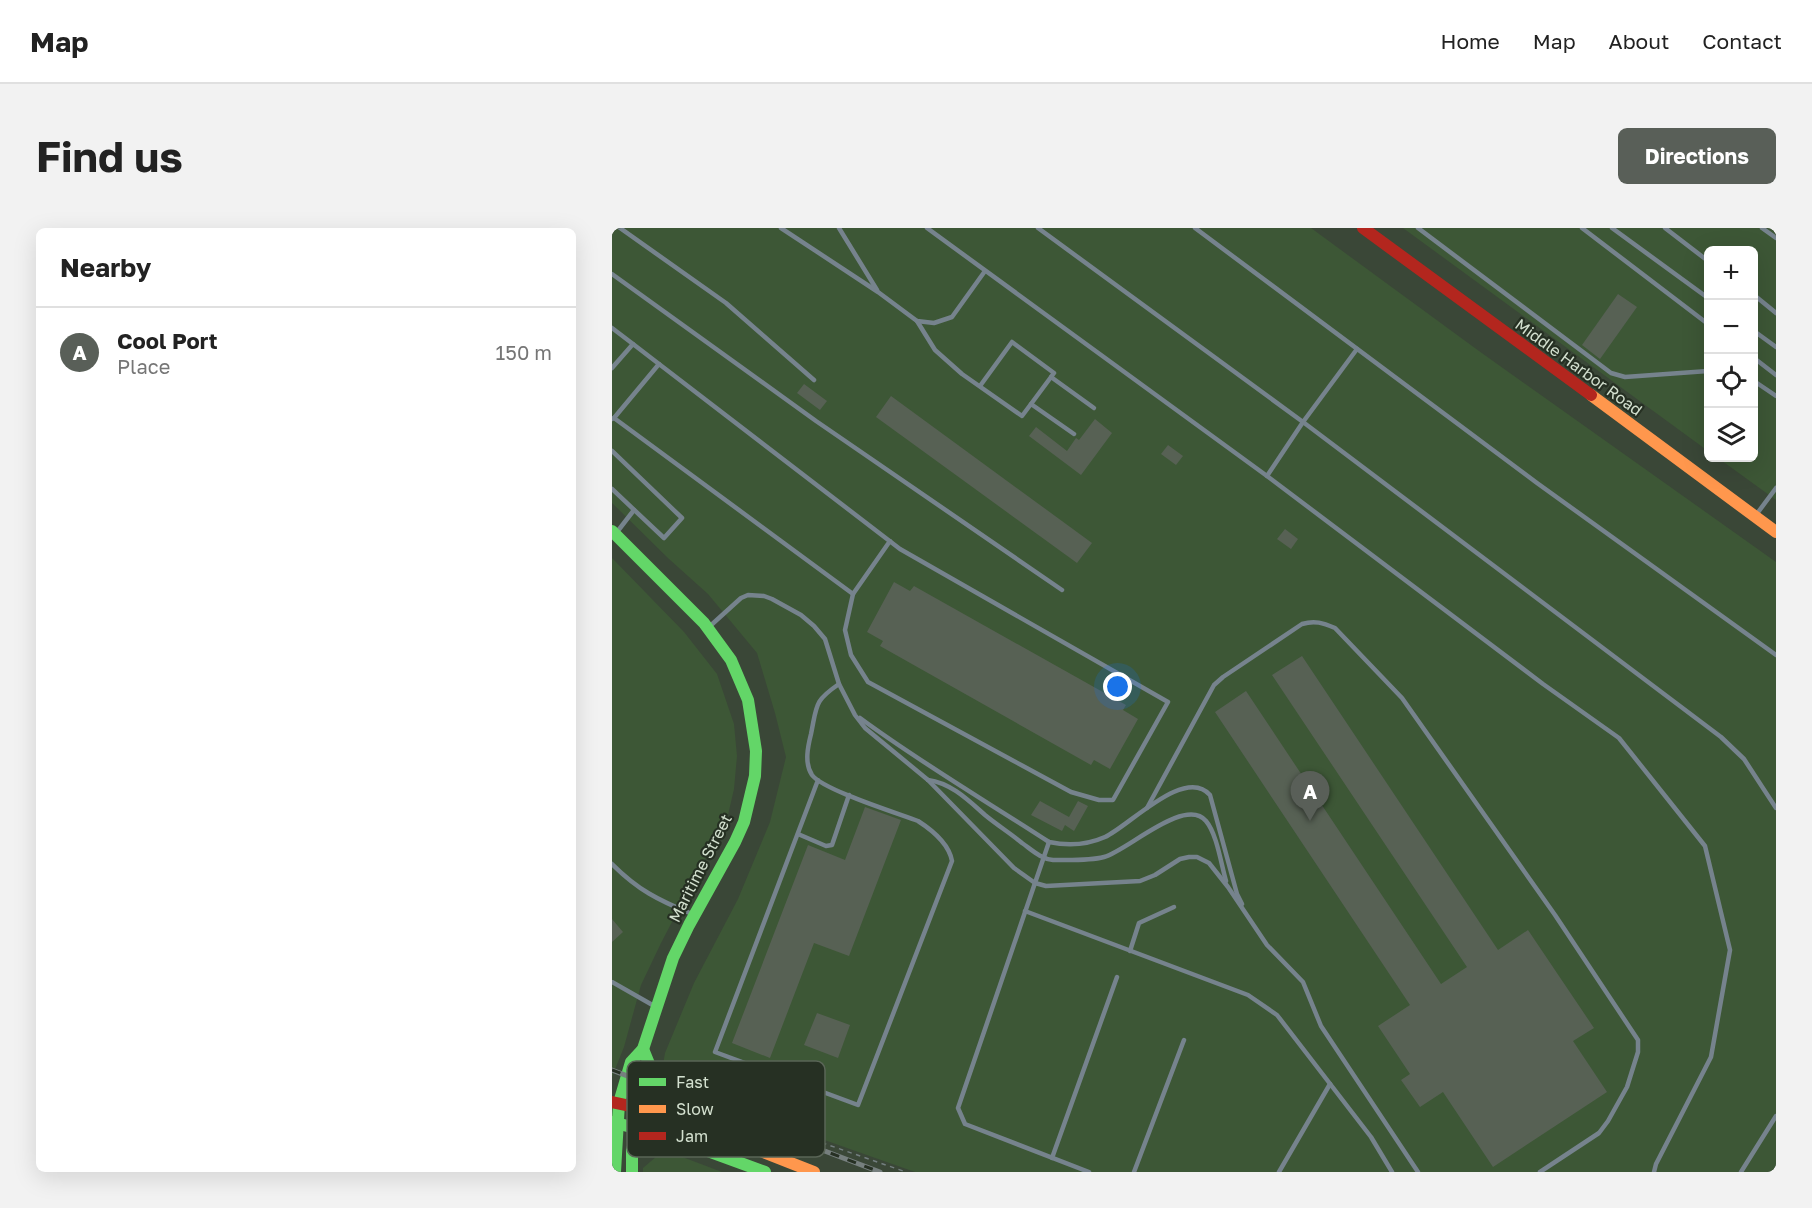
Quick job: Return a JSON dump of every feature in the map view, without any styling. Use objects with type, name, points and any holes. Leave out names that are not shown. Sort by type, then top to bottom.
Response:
[{"type":"main road","name":"Middle Harbor Road","points":[[1362,228],[1776,532]]},
{"type":"main road","name":"Maritime Street","points":[[614,533],[708,628],[730,660],[748,700],[756,751],[755,776],[744,822],[673,958],[643,1049],[632,1061]]},
{"type":"main road","points":[[643,1049],[648,1061]]},
{"type":"main road","name":"Maritime Street","points":[[615,1172],[616,1102],[627,1073]]},
{"type":"main road","points":[[724,1157],[765,1172]]},
{"type":"main road","points":[[776,1157],[814,1172]]},
{"type":"lane","points":[[620,228],[726,303],[814,380]]},
{"type":"lane","points":[[781,228],[878,292],[917,321],[935,350],[962,374],[1022,416],[1054,373],[1012,342],[980,386]]},
{"type":"lane","points":[[839,228],[878,292]]},
{"type":"lane","points":[[927,228],[1268,476],[1543,684],[1619,738],[1705,846],[1730,950],[1711,1058],[1654,1172]]},
{"type":"lane","points":[[1038,228],[1303,422],[1721,737],[1744,759],[1776,808]]},
{"type":"lane","points":[[1195,228],[1546,490],[1776,655]]},
{"type":"lane","points":[[1418,228],[1611,373],[1625,376],[1704,371]]},
{"type":"lane","points":[[1582,228],[1704,321]]},
{"type":"lane","points":[[1612,228],[1704,295]]},
{"type":"lane","points":[[1665,228],[1704,258]]},
{"type":"lane","points":[[1762,228],[1776,238]]},
{"type":"lane","points":[[917,321],[934,323],[952,317],[985,272]]},
{"type":"lane","points":[[612,274],[816,421],[1062,590]]},
{"type":"lane","points":[[1758,299],[1776,313]]},
{"type":"lane","points":[[612,328],[890,541],[900,549],[1168,702],[1113,800],[1099,800],[1071,792],[868,682],[851,655],[845,630],[853,594],[890,541]]},
{"type":"lane","points":[[1758,334],[1776,347]]},
{"type":"lane","points":[[612,368],[633,344]]},
{"type":"lane","points":[[1268,476],[1303,422],[1357,349]]},
{"type":"lane","points":[[1758,361],[1776,375]]},
{"type":"lane","points":[[659,364],[613,418],[853,594]]},
{"type":"lane","points":[[1051,377],[1094,408]]},
{"type":"lane","points":[[1758,384],[1776,396]]},
{"type":"lane","points":[[1031,404],[1074,434]]},
{"type":"lane","points":[[612,450],[682,518],[664,538],[612,489]]},
{"type":"lane","points":[[1755,517],[1776,488]]},
{"type":"lane","points":[[614,533],[634,510]]},
{"type":"lane","points":[[708,628],[741,598],[748,595],[756,594],[772,599],[801,615],[825,639],[839,684],[855,715],[874,737],[928,780],[1014,868],[1035,883],[1046,886],[1140,881],[1180,860],[1197,857],[1204,860],[1214,868],[1267,945],[1303,982],[1321,1026],[1418,1172]]},
{"type":"lane","points":[[1147,808],[1214,685],[1302,624],[1311,621],[1322,622],[1335,628],[1402,698],[1555,915],[1638,1040],[1638,1052],[1627,1087],[1608,1121],[1599,1133],[1540,1172]]},
{"type":"lane","points":[[825,1094],[858,1106],[952,861],[949,851],[929,829],[918,821],[825,785],[812,774],[808,763],[808,749],[820,699],[839,684]]},
{"type":"lane","points":[[855,715],[898,746],[1049,842],[1084,844],[1096,841],[1108,836],[1147,808],[1184,788],[1196,786],[1207,791],[1237,894],[1249,920]]},
{"type":"lane","points":[[739,1061],[715,1052],[818,780]]},
{"type":"lane","points":[[928,780],[938,781],[958,792],[1043,859],[1105,857],[1130,845],[1167,821],[1184,814],[1192,814],[1207,822],[1228,887]]},
{"type":"lane","points":[[798,834],[826,846],[832,845],[849,795]]},
{"type":"lane","points":[[1049,842],[958,1108],[966,1125],[1089,1172]]},
{"type":"lane","points":[[612,864],[629,881],[659,901],[694,915]]},
{"type":"lane","points":[[1130,951],[1139,923],[1174,907]]},
{"type":"lane","points":[[1024,911],[1248,995],[1277,1014],[1371,1137],[1392,1172]]},
{"type":"lane","points":[[1052,1158],[1117,977]]},
{"type":"lane","points":[[612,982],[656,1007]]},
{"type":"lane","points":[[1134,1172],[1184,1040]]},
{"type":"lane","points":[[1279,1172],[1330,1084]]},
{"type":"lane","points":[[1741,1172],[1776,1116]]},
{"type":"path","points":[[825,1144],[906,1172]]},
{"type":"shaded area","points":[[612,228],[1311,228],[1479,351],[1776,562],[1776,1172],[915,1172],[825,1140],[825,1061],[664,1061],[694,983],[738,899],[770,822],[786,757],[757,653],[708,594],[612,503]]},
{"type":"shaded area","points":[[1403,228],[1776,228],[1776,500],[1724,462],[1758,462],[1758,246],[1704,246],[1704,448]]},
{"type":"shaded area","points":[[612,558],[684,632],[717,674],[734,724],[737,756],[734,789],[728,815],[641,985],[624,1047],[612,1077]]},
{"type":"shaded area","points":[[656,1157],[682,1157],[722,1172],[643,1172],[643,1168]]},
{"type":"building","points":[[1618,294],[1637,307],[1600,359],[1582,345]]},
{"type":"building","points":[[804,384],[827,401],[820,410],[797,393]]},
{"type":"building","points":[[891,396],[1092,543],[1077,563],[876,417]]},
{"type":"building","points":[[1095,419],[1112,433],[1081,475],[1029,436],[1036,427],[1067,451]]},
{"type":"building","points":[[1168,445],[1183,456],[1176,465],[1161,454]]},
{"type":"building","points":[[1285,529],[1298,539],[1291,549],[1277,539]]},
{"type":"building","points":[[894,582],[910,591],[914,586],[1126,705],[1123,710],[1138,719],[1110,769],[1094,760],[1091,765],[880,646],[883,641],[867,632]]},
{"type":"building","points":[[1302,656],[1498,950],[1528,930],[1594,1028],[1573,1041],[1607,1092],[1493,1167],[1443,1092],[1420,1107],[1401,1080],[1410,1074],[1378,1026],[1410,1005],[1215,712],[1246,691],[1441,984],[1467,967],[1272,675]]},
{"type":"building","points":[[1040,801],[1069,817],[1078,801],[1088,806],[1074,831],[1065,825],[1062,831],[1031,815]]},
{"type":"building","points":[[865,807],[901,820],[849,956],[814,943],[770,1058],[732,1043],[808,845],[845,860]]},
{"type":"building","points":[[612,919],[623,932],[612,942]]},
{"type":"building","points":[[817,1013],[850,1025],[838,1058],[804,1045]]},
{"type":"railway","points":[[612,1070],[627,1076]]},
{"type":"railway","points":[[825,1151],[880,1172]]},
{"type":"traffic: fast","points":[[612,531],[704,623],[731,660],[748,700],[756,751],[755,776],[744,822],[673,958],[643,1049],[632,1061]]},
{"type":"traffic: fast","points":[[643,1049],[648,1061]]},
{"type":"traffic: fast","points":[[615,1172],[619,1103],[627,1076]]},
{"type":"traffic: fast","points":[[612,1122],[627,1126]]},
{"type":"traffic: fast","points":[[632,1157],[632,1172]]},
{"type":"traffic: fast","points":[[724,1157],[765,1172]]},
{"type":"traffic: slow","points":[[1591,395],[1776,532]]},
{"type":"traffic: slow","points":[[776,1157],[814,1172]]},
{"type":"traffic: jam","points":[[1363,228],[1591,395]]},
{"type":"traffic: jam","points":[[612,1102],[627,1105]]},
{"type":"place","name":"Cool Port","points":[[1310,821]]}]
